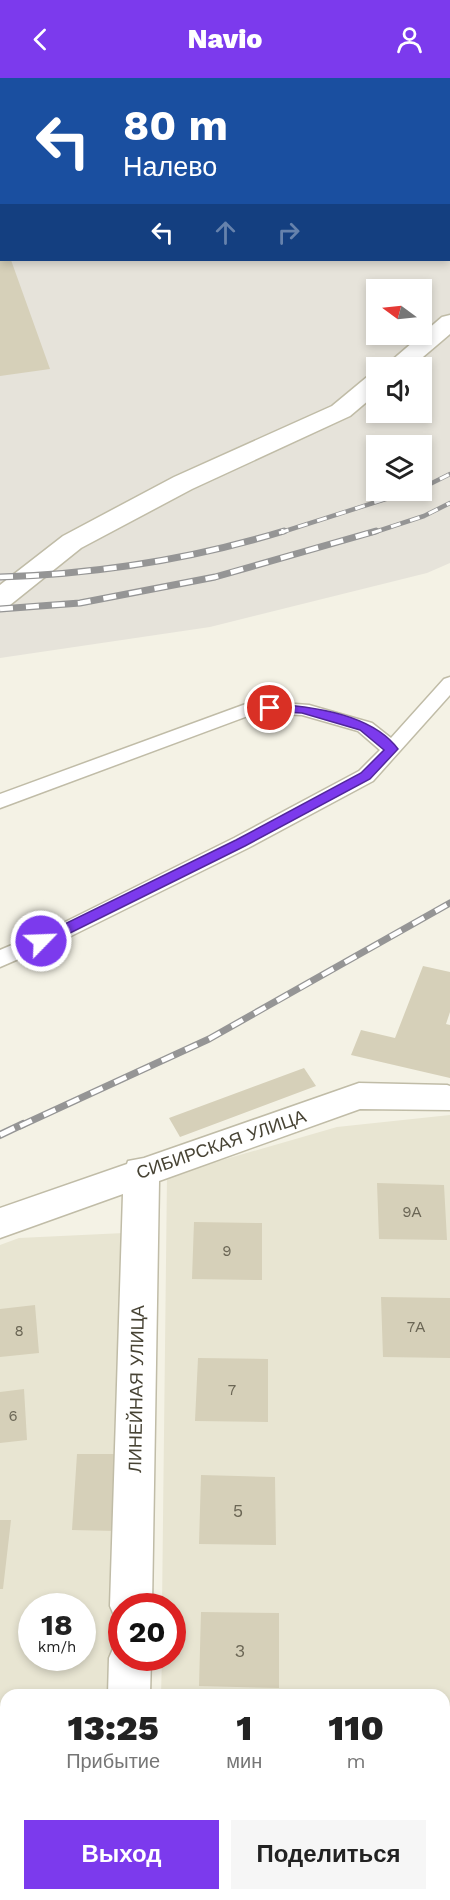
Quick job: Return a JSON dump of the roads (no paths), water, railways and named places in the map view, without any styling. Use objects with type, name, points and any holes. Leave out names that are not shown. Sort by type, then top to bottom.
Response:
[{"type":"street","points":[[408,357],[450,322]]},
{"type":"street","points":[[0,599],[72,542],[183,483],[340,411],[366,390]]},
{"type":"street","name":"СИБИРСКАЯ УЛИЦА","points":[[0,1222],[359,1096],[449,1096]]},
{"type":"street","name":"ЛИНЕЙНАЯ УЛИЦА","points":[[131,1593],[141,1171]]},
{"type":"street","points":[[129,1689],[130,1671]]},
{"type":"lane","points":[[0,959],[72,927],[241,843],[366,776],[450,683]]},
{"type":"lane","points":[[0,801],[254,707],[302,709],[365,727],[392,749]]},
{"type":"railway","points":[[432,483],[450,474]]},
{"type":"railway","points":[[279,533],[379,501]]},
{"type":"railway","points":[[372,533],[424,516],[450,503]]},
{"type":"railway","points":[[0,577],[108,569],[214,550],[284,531]]},
{"type":"railway","points":[[0,609],[80,603],[215,577],[376,531]]},
{"type":"railway","points":[[20,1126],[209,1039],[450,903]]},
{"type":"railway","points":[[0,1135],[23,1124]]}]
